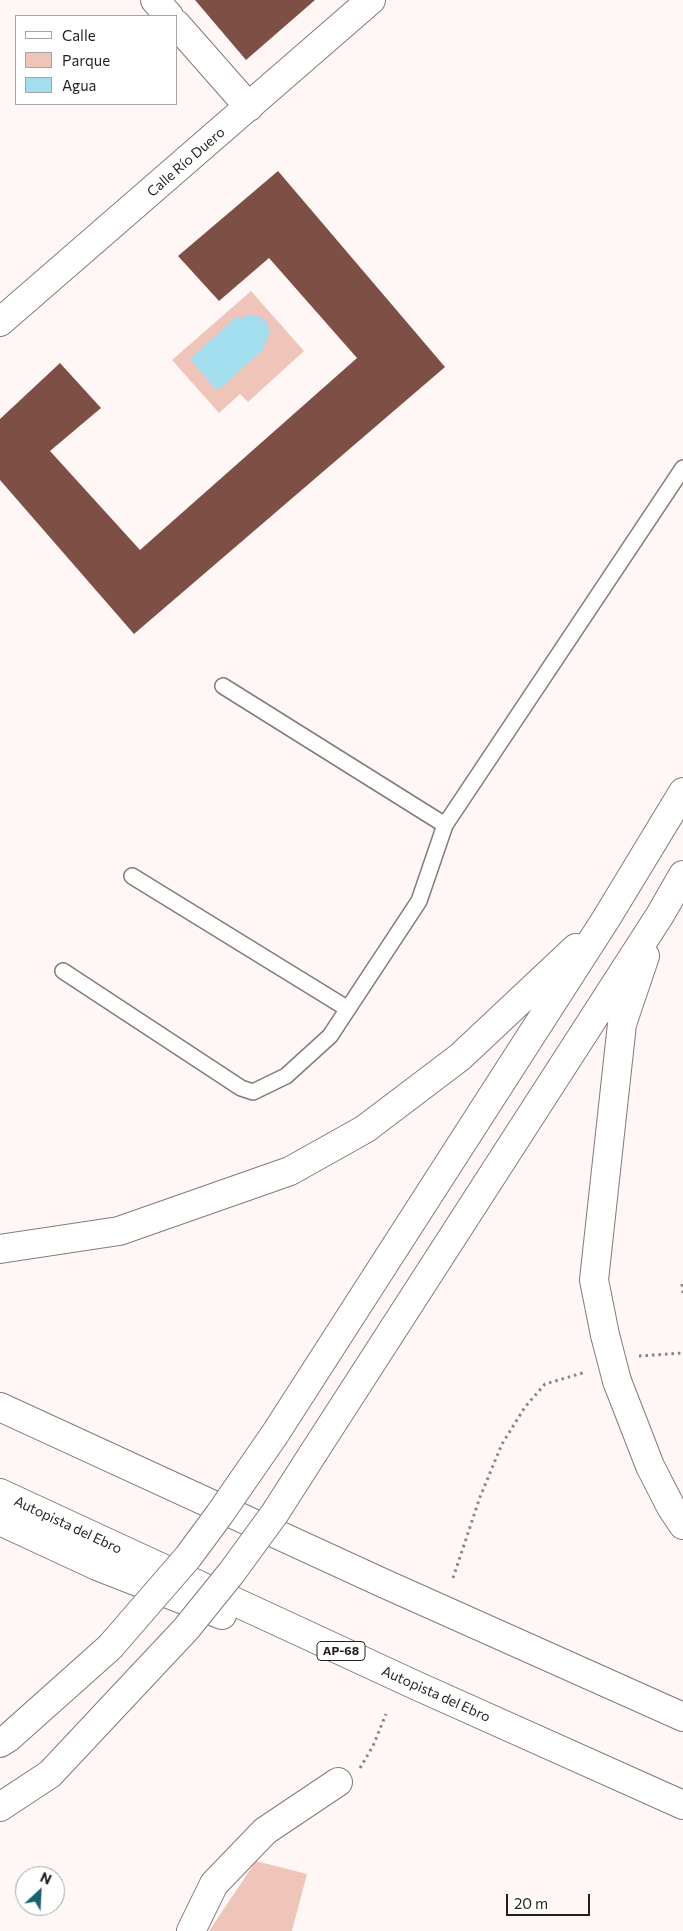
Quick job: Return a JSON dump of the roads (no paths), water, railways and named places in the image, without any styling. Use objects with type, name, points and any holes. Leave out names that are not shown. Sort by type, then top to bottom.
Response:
[{"type":"main road","points":[[155,0],[168,15]]},
{"type":"main road","name":"Calle Río Duero","points":[[0,322],[372,0]]},
{"type":"main road","points":[[178,26],[249,107]]},
{"type":"main road","points":[[0,1743],[110,1647],[188,1557],[224,1508],[275,1434],[606,919],[683,792]]},
{"type":"main road","points":[[0,1807],[50,1774],[186,1629],[232,1572],[275,1513],[660,915],[683,876]]},
{"type":"main road","points":[[660,915],[622,1024],[594,1280],[604,1335],[617,1381],[650,1466],[671,1507],[683,1525]]},
{"type":"main road","points":[[0,1249],[119,1230],[290,1172],[365,1129],[460,1057],[606,919]]},
{"type":"main road","points":[[0,1406],[374,1579],[683,1717]]},
{"type":"main road","name":"Autopista del Ebro","points":[[0,1493],[415,1685],[683,1805]]},
{"type":"main road","points":[[0,1521],[97,1566],[252,1626],[415,1685]]},
{"type":"main road","points":[[191,1931],[214,1884],[265,1831],[338,1782]]},
{"type":"lane","points":[[63,971],[241,1088],[253,1092],[286,1076],[330,1036],[419,901],[445,826],[683,468]]},
{"type":"lane","points":[[223,686],[445,826]]},
{"type":"lane","points":[[132,876],[348,1009]]},
{"type":"water","points":[[250,314],[261,317],[267,323],[270,332],[264,345],[266,347],[217,391],[190,359],[237,316],[240,319]]}]
